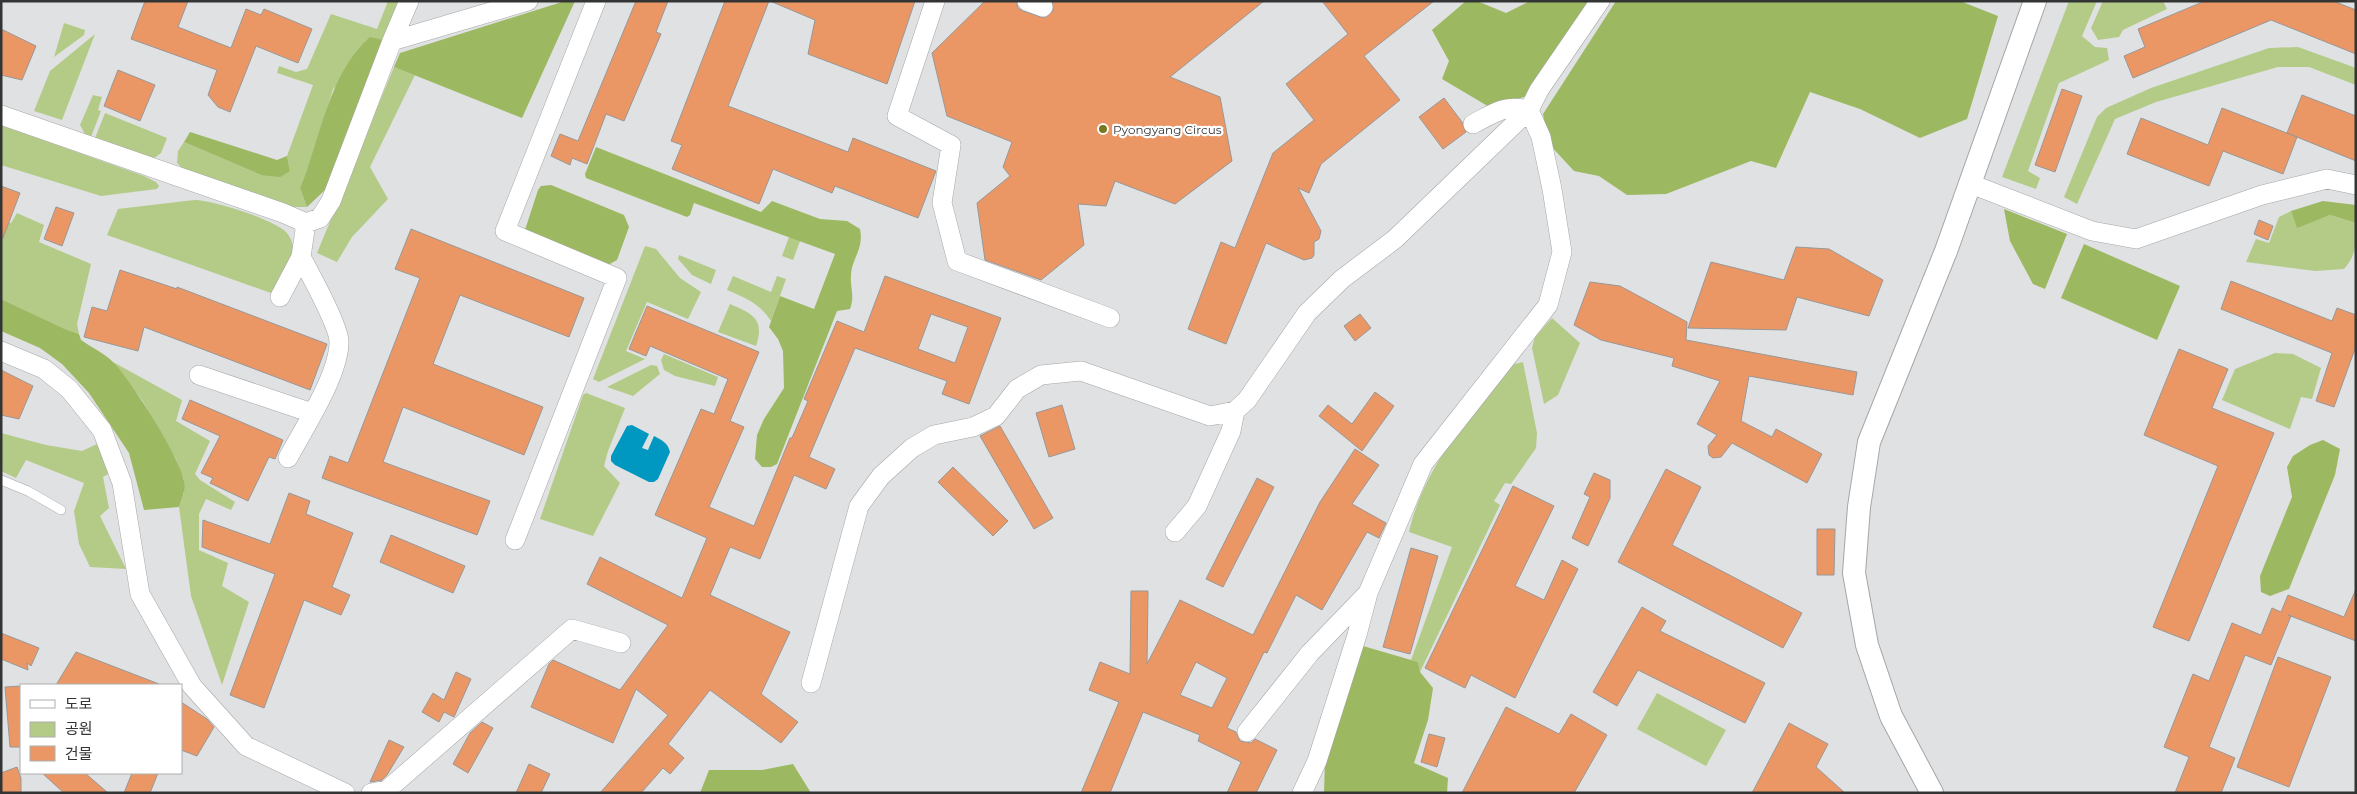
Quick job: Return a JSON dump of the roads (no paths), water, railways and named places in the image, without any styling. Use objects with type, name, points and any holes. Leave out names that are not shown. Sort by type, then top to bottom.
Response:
[{"type":"street","points":[[1,115],[274,210],[306,223],[320,218],[331,201],[409,1]]},
{"type":"street","points":[[392,41],[528,1]]},
{"type":"street","points":[[516,540],[617,278],[505,231],[596,1]]},
{"type":"street","points":[[935,1],[897,116],[951,145],[942,203],[956,261],[1110,318]]},
{"type":"street","points":[[811,683],[859,506],[881,476],[912,448],[934,435],[973,427],[996,416],[1018,389],[1041,374],[1081,371],[1210,416],[1235,411],[1247,400],[1307,313],[1342,279],[1395,239],[1529,110],[1540,90],[1600,1]]},
{"type":"street","points":[[1932,793],[1891,716],[1867,645],[1854,573],[1859,507],[1869,442],[1946,251],[2036,1]]},
{"type":"street","points":[[1473,124],[1496,111],[1514,106],[1529,110]]},
{"type":"street","points":[[1302,793],[1316,761],[1357,635],[1368,593],[1424,464],[1548,305],[1562,252],[1541,137],[1529,110]]},
{"type":"street","points":[[1971,184],[2092,231],[2136,239],[2262,195],[2327,179],[2356,185]]},
{"type":"street","points":[[280,297],[301,257],[306,223]]},
{"type":"street","points":[[288,458],[334,369],[339,340],[326,308],[301,257]]},
{"type":"street","points":[[1,351],[44,369],[69,389],[102,430],[122,483],[140,594],[192,686],[246,746],[345,793]]},
{"type":"street","points":[[199,374],[312,412]]},
{"type":"street","points":[[1175,532],[1197,506],[1231,431],[1235,411]]},
{"type":"street","points":[[1247,732],[1310,653],[1368,593]]},
{"type":"street","points":[[371,793],[387,790],[572,630],[621,643]]},
{"type":"lane","points":[[1,480],[28,491],[61,510]]},
{"type":"water","points":[[632,425],[649,434],[642,448],[648,450],[654,436],[668,446],[670,452],[658,479],[654,482],[649,482],[615,465],[611,461],[611,456],[627,426]]},
{"type":"place","name":"Pyongyang Circus","points":[[1103,129]]}]
